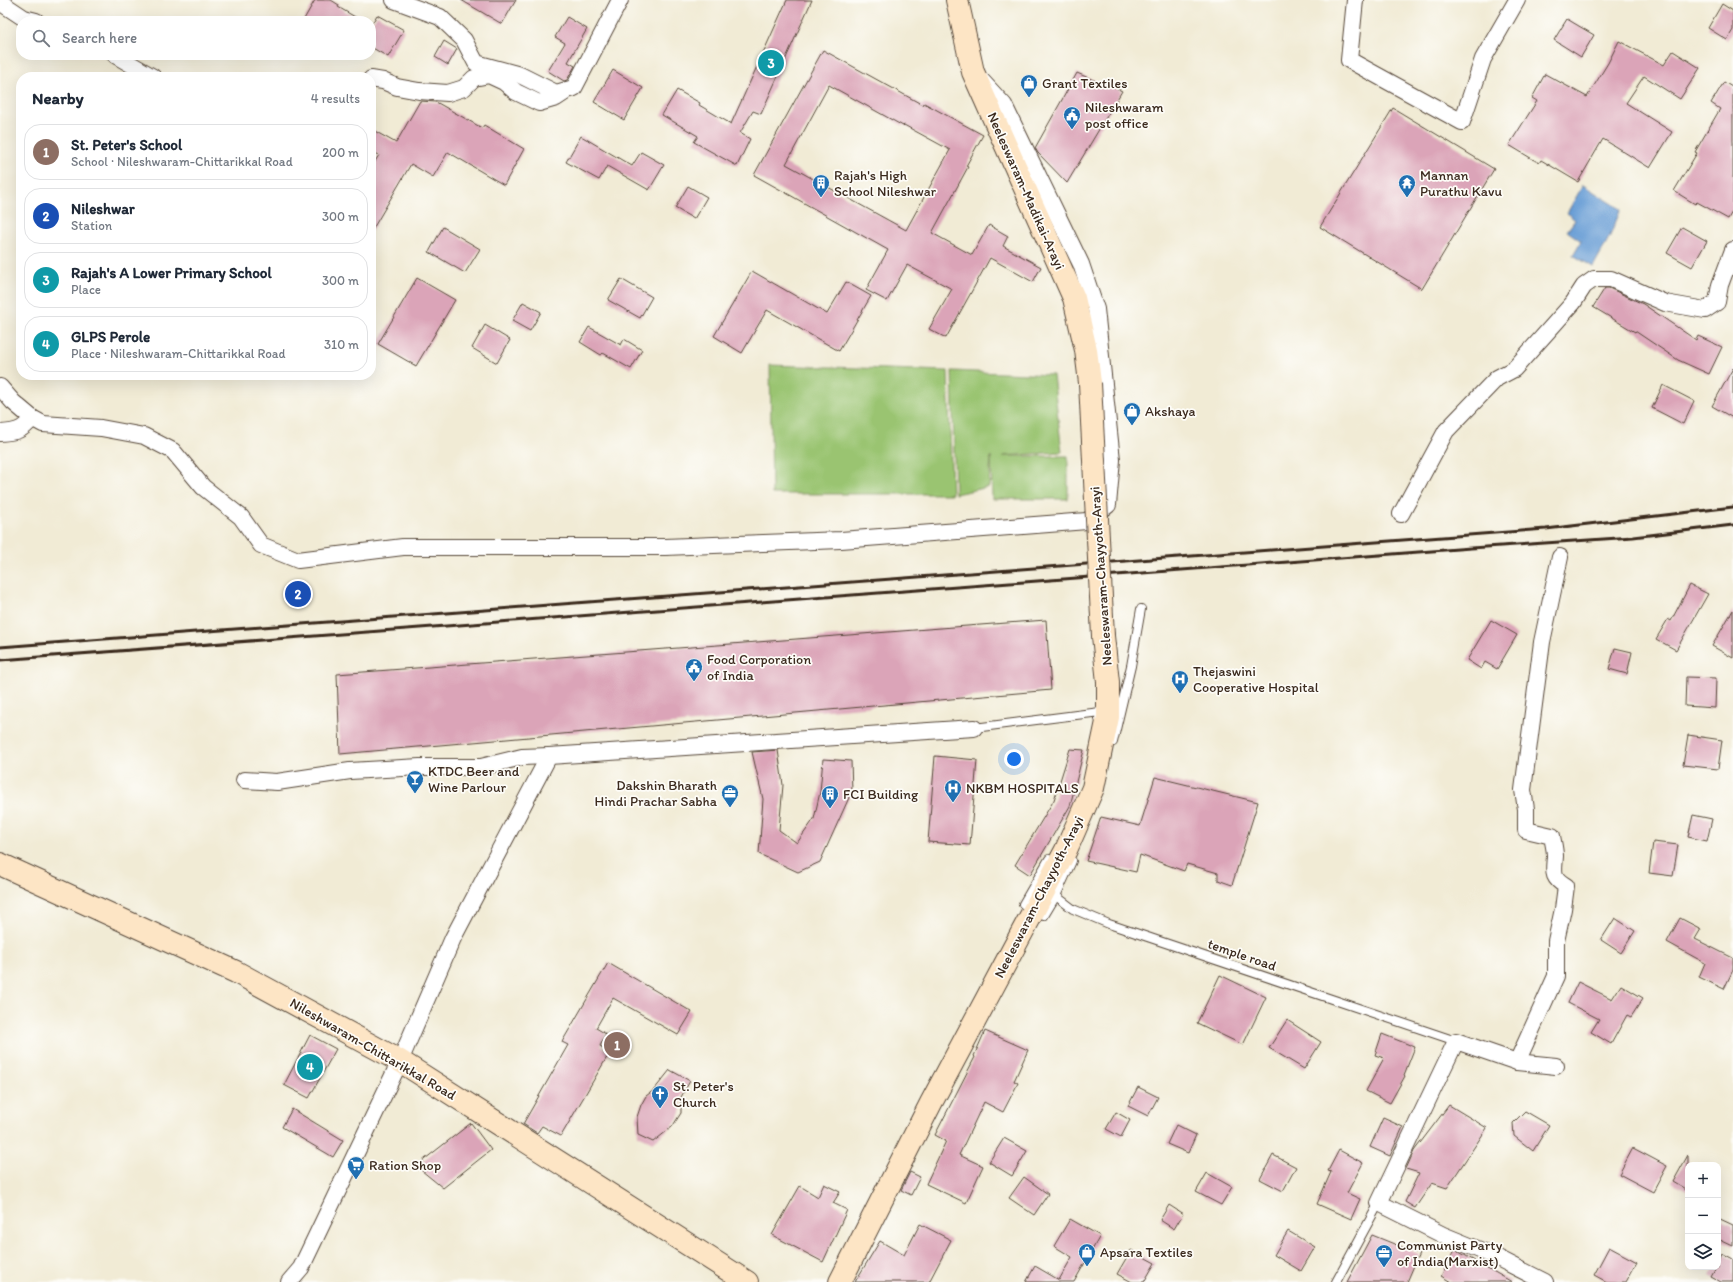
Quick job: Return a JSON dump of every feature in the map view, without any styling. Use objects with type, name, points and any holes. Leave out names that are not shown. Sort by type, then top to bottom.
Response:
[{"type":"main road","name":"Neeleswaram-Madikai-Arayi","points":[[957,0],[973,72],[1074,298],[1086,350],[1090,383]]},
{"type":"main road","name":"Neeleswaram-Chayyoth-Arayi","points":[[840,1282],[931,1103],[1066,850],[1093,788],[1108,717],[1108,682],[1103,636],[1090,383]]},
{"type":"main road","name":"Nileshwaram-Chittarikkal Road","points":[[0,864],[236,972],[400,1061],[747,1282]]},
{"type":"street","points":[[394,0],[440,17],[464,40],[476,63],[520,75],[556,92],[569,90]]},
{"type":"street","points":[[376,79],[397,87],[419,91],[448,93],[464,88],[474,78],[489,76],[504,82],[516,92],[539,102],[556,98],[574,88],[620,0]]},
{"type":"street","points":[[1355,0],[1349,60],[1462,122],[1483,59],[1517,0]]},
{"type":"street","points":[[0,2],[21,16]]},
{"type":"street","points":[[124,60],[144,72]]},
{"type":"street","points":[[0,387],[13,402],[32,418],[43,424],[101,428],[144,436],[173,451],[203,487],[241,517],[261,545],[298,560],[403,547],[665,546],[841,540],[1087,521],[1108,505],[1112,460],[1096,308],[1081,264],[1004,105],[973,72]]},
{"type":"street","points":[[1401,514],[1446,431],[1496,378],[1514,368],[1573,303],[1584,286],[1594,279],[1611,279],[1664,303],[1705,310],[1717,302],[1720,285],[1733,250]]},
{"type":"street","points":[[0,434],[15,432],[26,427],[32,418]]},
{"type":"street","points":[[1517,1062],[1556,976],[1556,942],[1566,886],[1557,880],[1553,868],[1555,855],[1552,836],[1526,830],[1526,809],[1523,790],[1542,642],[1560,557]]},
{"type":"street","points":[[244,780],[277,782],[350,771],[420,767],[481,767],[522,757],[974,728]]},
{"type":"street","points":[[290,1282],[301,1268],[400,1061],[453,938],[550,756]]},
{"type":"street","points":[[1545,1282],[1492,1255],[1443,1235],[1379,1203],[1456,1041],[1517,1062],[1556,1066]]},
{"type":"lane","points":[[1111,751],[1131,666],[1141,609]]},
{"type":"lane","points":[[974,728],[1100,712],[1098,724]]},
{"type":"lane","points":[[1068,823],[1086,790],[1095,737]]},
{"type":"lane","points":[[1094,807],[1107,765]]},
{"type":"lane","points":[[1054,850],[1023,904],[1033,912],[1044,916],[1056,896],[1075,855]]},
{"type":"lane","name":"temple road","points":[[1056,896],[1073,909],[1110,924],[1456,1041]]},
{"type":"lane","points":[[1336,1282],[1379,1203]]},
{"type":"green space","points":[[770,365],[948,371],[952,494],[772,494]]},
{"type":"green space","points":[[952,371],[1053,375],[1062,452],[1003,456],[1068,456],[1068,499],[992,499],[991,457],[989,487],[955,494]]},
{"type":"water","points":[[1583,185],[1621,209],[1610,236],[1593,267],[1573,255],[1581,241],[1567,231],[1575,220],[1567,213]]},
{"type":"building","points":[[315,0],[331,0],[339,5],[338,7],[353,16],[306,16]]},
{"type":"building","points":[[461,0],[516,0],[502,24]]},
{"type":"building","points":[[787,0],[812,0],[761,114],[753,111],[740,133],[750,139],[737,166],[694,142],[698,136],[662,115],[677,90],[700,103],[699,105],[731,124]]},
{"type":"building","points":[[1722,4],[1733,11],[1733,30],[1727,40],[1708,28]]},
{"type":"building","points":[[377,15],[404,30],[388,57],[376,50]]},
{"type":"building","points":[[567,17],[587,29],[568,62],[575,66],[567,80],[564,81],[548,71],[565,43],[555,37]]},
{"type":"building","points":[[1567,19],[1594,35],[1581,57],[1554,40]]},
{"type":"building","points":[[444,41],[457,49],[448,65],[435,57]]},
{"type":"building","points":[[1619,41],[1664,65],[1673,51],[1700,68],[1680,99],[1644,76],[1626,103],[1672,132],[1650,168],[1603,139],[1578,182],[1541,160],[1539,163],[1509,145],[1537,101],[1532,98],[1545,74],[1587,97],[1608,63]]},
{"type":"building","name":"Rajah's High School Nileshwar","points":[[823,50],[923,105],[924,103],[983,135],[966,166],[968,167],[932,233],[972,255],[989,225],[1008,236],[1003,246],[1041,267],[1033,282],[990,258],[946,338],[929,329],[952,289],[907,265],[887,301],[866,290],[888,250],[754,175]],"holes":[[[829,85],[903,126],[904,125],[950,150],[906,230],[786,164]]]},
{"type":"building","points":[[613,70],[643,88],[624,120],[594,102]]},
{"type":"building","name":"Nileshwaram post office","points":[[1077,73],[1103,84],[1104,82],[1122,91],[1067,183],[1035,148]]},
{"type":"building","points":[[1724,82],[1732,87],[1733,86],[1733,210],[1728,219],[1697,202],[1695,204],[1674,191],[1697,153],[1695,152],[1720,109],[1711,103]]},
{"type":"building","points":[[420,101],[436,102],[482,128],[484,125],[524,149],[504,185],[448,152],[433,177],[411,164],[376,224],[376,160],[379,155],[376,154],[376,132],[396,143]]},
{"type":"building","name":"Mannan Purathu Kavu","points":[[1393,108],[1494,169],[1422,289],[1320,227]]},
{"type":"building","points":[[581,136],[632,166],[641,152],[664,165],[649,190],[607,166],[599,180],[566,162]]},
{"type":"building","points":[[688,186],[707,197],[694,219],[675,208]]},
{"type":"building","points":[[443,227],[480,249],[465,273],[429,252]]},
{"type":"building","points":[[1682,227],[1707,241],[1692,267],[1667,253]]},
{"type":"building","points":[[752,271],[827,314],[846,282],[871,296],[839,351],[767,310],[742,353],[714,336]]},
{"type":"building","points":[[417,278],[455,300],[416,366],[378,344]]},
{"type":"building","points":[[621,279],[652,297],[640,318],[608,300]]},
{"type":"building","points":[[1605,288],[1609,288],[1643,304],[1696,340],[1698,336],[1722,347],[1709,374],[1678,360],[1635,331],[1593,307]]},
{"type":"building","points":[[523,302],[541,312],[530,331],[512,321]]},
{"type":"building","points":[[485,325],[510,340],[497,363],[472,348]]},
{"type":"building","points":[[589,327],[621,345],[624,339],[642,350],[631,369],[603,353],[601,355],[580,342]]},
{"type":"building","points":[[1733,368],[1733,418],[1712,406]]},
{"type":"building","points":[[1663,385],[1694,401],[1683,424],[1652,408]]},
{"type":"building","points":[[1690,585],[1708,594],[1676,650],[1656,639],[1668,619],[1671,621]]},
{"type":"building","points":[[1733,610],[1733,658],[1712,646]]},
{"type":"building","name":"Food Corporation of India","points":[[1046,620],[1051,690],[340,754],[337,674]]},
{"type":"building","points":[[1491,620],[1517,635],[1497,669],[1485,662],[1481,669],[1467,660]]},
{"type":"building","points":[[1615,648],[1632,652],[1627,674],[1609,669]]},
{"type":"building","points":[[1686,677],[1716,678],[1715,708],[1685,706]]},
{"type":"building","points":[[1688,735],[1722,740],[1718,769],[1683,765]]},
{"type":"building","points":[[1070,749],[1084,750],[1070,806],[1030,875],[1015,865],[1054,800]]},
{"type":"building","name":"FCI Building","points":[[778,750],[783,785],[779,830],[797,843],[814,819],[820,792],[823,759],[851,761],[852,791],[820,862],[798,872],[759,854],[763,799],[752,752]]},
{"type":"building","name":"NKBM HOSPITALS","points":[[935,756],[977,760],[970,845],[928,842]]},
{"type":"building","points":[[1155,777],[1258,802],[1232,885],[1218,880],[1218,873],[1187,864],[1184,871],[1140,855],[1136,872],[1086,861],[1101,817],[1140,826]]},
{"type":"building","points":[[1693,815],[1712,819],[1707,841],[1688,837]]},
{"type":"building","points":[[1653,842],[1678,845],[1673,876],[1649,873]]},
{"type":"building","points":[[1615,918],[1635,931],[1621,953],[1601,940]]},
{"type":"building","points":[[1680,918],[1701,929],[1695,939],[1733,958],[1733,970],[1724,989],[1699,977],[1705,963],[1667,942]]},
{"type":"building","points":[[608,963],[692,1012],[678,1035],[613,998],[596,1028],[606,1034],[600,1046],[610,1052],[561,1136],[542,1126],[537,1133],[523,1124],[568,1045],[562,1042]]},
{"type":"building","points":[[1220,975],[1266,997],[1243,1045],[1197,1023]]},
{"type":"building","points":[[1578,982],[1612,999],[1621,985],[1643,998],[1631,1017],[1627,1015],[1611,1044],[1591,1032],[1599,1019],[1568,1003]]},
{"type":"building","points":[[1287,1020],[1321,1042],[1304,1069],[1269,1048]]},
{"type":"building","points":[[985,1031],[1028,1050],[1014,1081],[1018,1083],[1003,1112],[984,1102],[959,1155],[983,1166],[966,1203],[926,1184],[946,1141],[935,1135],[975,1057],[974,1056]]},
{"type":"building","points":[[1382,1034],[1415,1047],[1404,1075],[1405,1076],[1390,1103],[1366,1091],[1384,1058],[1375,1055]]},
{"type":"building","points":[[310,1035],[336,1049],[309,1098],[284,1085]]},
{"type":"building","name":"St. Peter's Church","points":[[670,1070],[690,1081],[681,1097],[681,1113],[672,1127],[653,1142],[638,1135],[637,1117],[646,1096],[654,1090]]},
{"type":"building","points":[[1138,1087],[1158,1097],[1148,1116],[1128,1106]]},
{"type":"building","points":[[1449,1105],[1487,1128],[1447,1188],[1432,1183],[1415,1208],[1405,1202],[1419,1173],[1406,1169],[1414,1151]]},
{"type":"building","points":[[292,1109],[343,1140],[333,1157],[282,1127]]},
{"type":"building","points":[[1525,1111],[1549,1125],[1533,1151],[1514,1136],[1513,1123]]},
{"type":"building","points":[[1116,1112],[1130,1120],[1121,1137],[1106,1129]]},
{"type":"building","points":[[1383,1118],[1403,1127],[1390,1156],[1370,1147]]},
{"type":"building","points":[[471,1123],[491,1150],[443,1188],[416,1166]]},
{"type":"building","points":[[1176,1125],[1196,1135],[1188,1153],[1167,1144]]},
{"type":"building","points":[[1004,1138],[1027,1151],[1012,1176],[989,1162]]},
{"type":"building","points":[[1633,1148],[1667,1166],[1653,1192],[1619,1174]]},
{"type":"building","points":[[1339,1150],[1363,1163],[1347,1193],[1360,1199],[1351,1219],[1317,1204],[1331,1172],[1328,1171]]},
{"type":"building","points":[[1273,1155],[1296,1167],[1283,1191],[1260,1179]]},
{"type":"building","points":[[1688,1155],[1688,1162],[1685,1162],[1685,1189],[1673,1182]]},
{"type":"building","points":[[910,1172],[920,1177],[911,1195],[901,1190]]},
{"type":"building","points":[[1207,1173],[1232,1187],[1221,1205],[1196,1192]]},
{"type":"building","points":[[1024,1177],[1048,1194],[1034,1215],[1009,1198]]},
{"type":"building","points":[[824,1184],[840,1192],[833,1203],[847,1210],[823,1262],[772,1235],[800,1186],[818,1197]]},
{"type":"building","points":[[1169,1205],[1183,1214],[1174,1229],[1160,1220]]},
{"type":"building","points":[[1070,1219],[1100,1236],[1074,1282],[1026,1282],[1035,1266],[1059,1280],[1072,1257],[1054,1246]]},
{"type":"building","points":[[1721,1219],[1733,1225],[1733,1246],[1721,1240]]},
{"type":"building","points":[[920,1224],[951,1240],[929,1282],[855,1282],[880,1241],[904,1255]]},
{"type":"building","points":[[1288,1231],[1315,1247],[1301,1271],[1274,1255]]},
{"type":"building","name":"Communist Party of India(Marxist)","points":[[1372,1235],[1419,1254],[1407,1282],[1347,1282]]},
{"type":"building","points":[[1609,1247],[1637,1262],[1626,1282],[1607,1282],[1594,1275]]},
{"type":"building","points":[[1131,1250],[1155,1263],[1144,1282],[1132,1282],[1117,1274]]},
{"type":"building","points":[[1455,1250],[1512,1282],[1451,1282],[1441,1276]]},
{"type":"building","points":[[1722,1254],[1733,1260],[1733,1282],[1721,1282],[1710,1276],[1713,1270],[1721,1270]]},
{"type":"railway","points":[[0,647],[1546,529],[1733,507]]},
{"type":"railway","points":[[0,660],[1633,537],[1733,525]]},
{"type":"place","name":"Rajah's A Lower Primary School","points":[[771,63]]},
{"type":"place","name":"Grant Textiles","points":[[1029,98]]},
{"type":"place","name":"Nileshwaram post office","points":[[1072,130]]},
{"type":"place","name":"Rajah's High School Nileshwar","points":[[821,198]]},
{"type":"place","name":"Mannan Purathu Kavu","points":[[1407,198]]},
{"type":"place","name":"Akshaya","points":[[1132,426]]},
{"type":"place","name":"Nileshwar","points":[[298,594]]},
{"type":"place","name":"Food Corporation of India","points":[[694,682]]},
{"type":"place","name":"Thejaswini Cooperative Hospital","points":[[1180,694]]},
{"type":"place","name":"KTDC Beer and Wine Parlour","points":[[415,794]]},
{"type":"place","name":"NKBM HOSPITALS","points":[[953,803]]},
{"type":"place","name":"Dakshin Bharath Hindi Prachar Sabha","points":[[730,808]]},
{"type":"place","name":"FCI Building","points":[[830,809]]},
{"type":"place","name":"St. Peter's School","points":[[617,1045]]},
{"type":"place","name":"GLPS Perole","points":[[310,1067]]},
{"type":"place","name":"St. Peter's Church","points":[[660,1109]]},
{"type":"place","name":"Ration Shop","points":[[356,1180]]},
{"type":"place","name":"Apsara Textiles","points":[[1087,1267]]},
{"type":"place","name":"Communist Party of India(Marxist)","points":[[1384,1268]]}]
